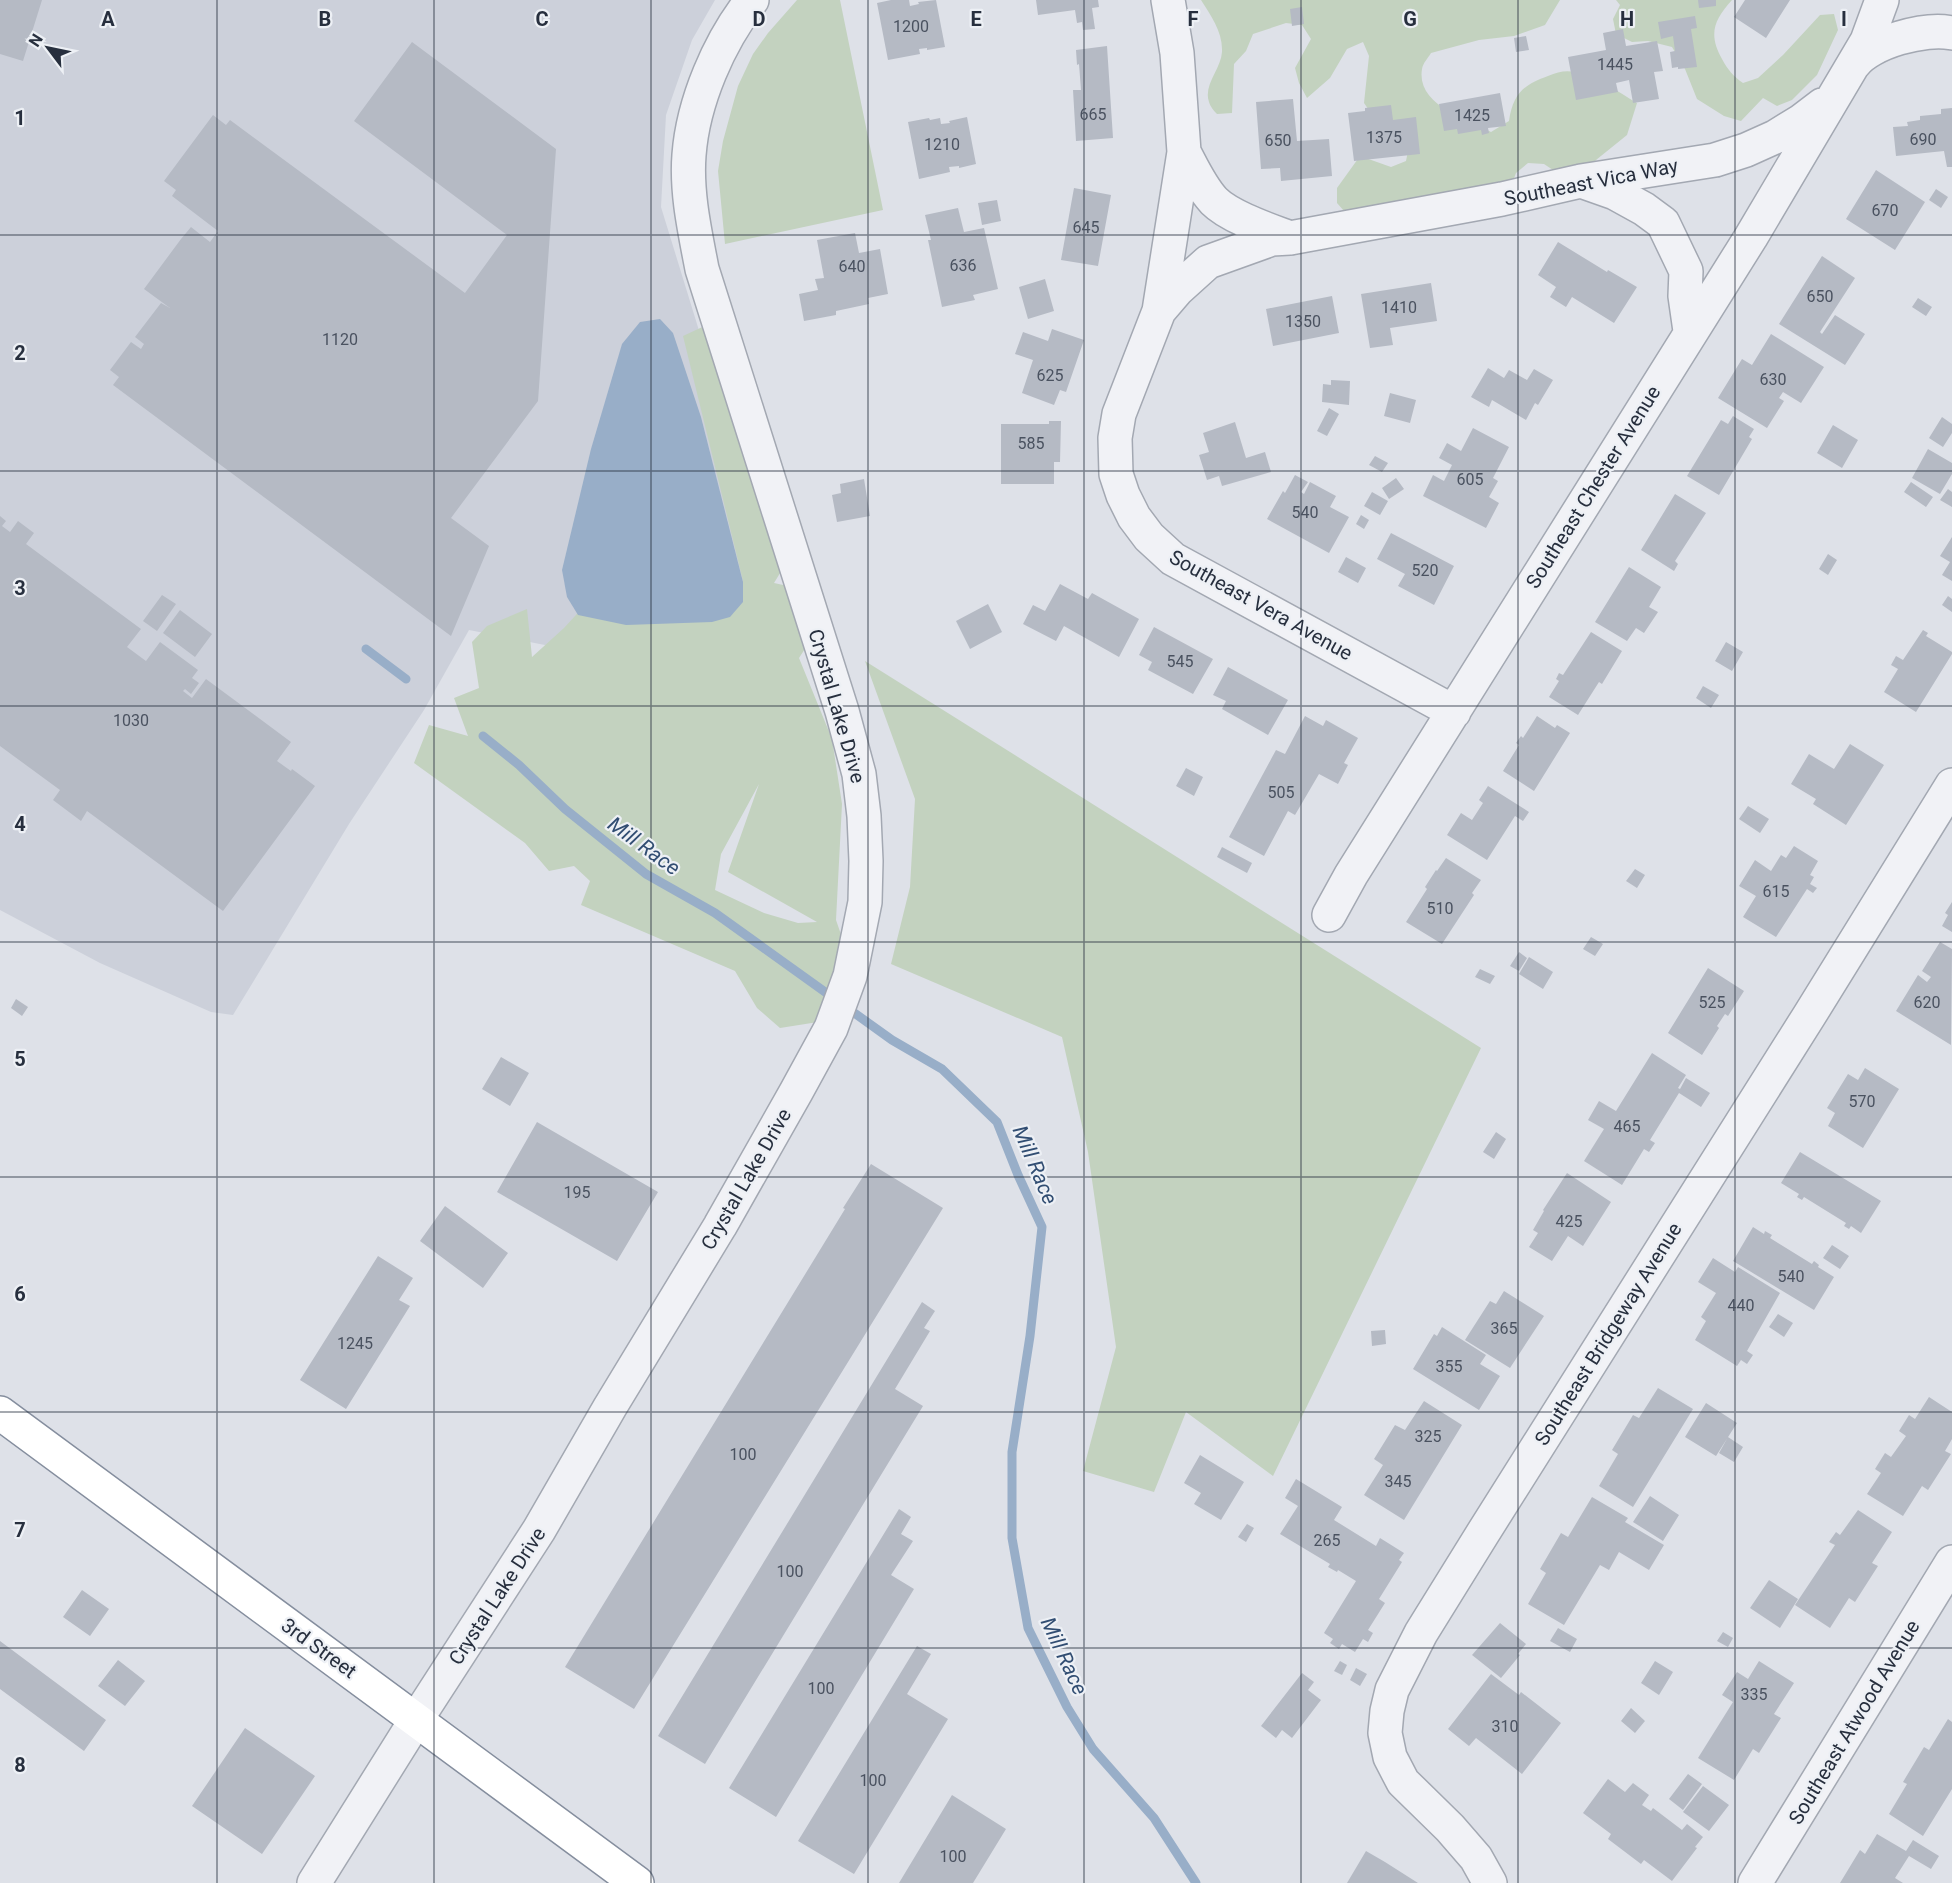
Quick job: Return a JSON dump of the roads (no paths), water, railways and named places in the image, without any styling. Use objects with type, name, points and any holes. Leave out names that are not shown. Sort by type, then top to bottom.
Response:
[{"type":"highway","name":"3rd Street","points":[[0,1413],[637,1883]]},
{"type":"street","name":"Crystal Lake Drive","points":[[314,1883],[539,1530],[610,1407],[720,1226],[831,1028],[850,976],[865,902],[865,824],[858,774],[842,711],[702,269],[690,208],[689,155],[698,105],[716,57],[741,13],[752,0]]},
{"type":"street","name":"Southeast Vera Avenue","points":[[1168,0],[1177,53],[1184,152],[1159,311],[1119,414],[1115,438],[1116,474],[1123,495],[1134,517],[1149,537],[1173,559],[1454,712]]},
{"type":"street","name":"Southeast Chester Avenue","points":[[1329,915],[1351,875],[1751,237],[1868,41],[1882,0]]},
{"type":"street","points":[[1858,58],[1881,45],[1907,36],[1941,30],[1952,33]]},
{"type":"street","name":"Southeast Vica Way","points":[[1159,311],[1177,290],[1208,262],[1272,239],[1290,238],[1502,199],[1581,181],[1715,160],[1760,144],[1801,121],[1826,101],[1858,58]]},
{"type":"street","points":[[1184,152],[1215,202],[1247,221],[1290,238]]},
{"type":"street","points":[[1581,181],[1615,194],[1644,209],[1663,223],[1686,271],[1685,296],[1690,331]]},
{"type":"street","name":"Southeast Bridgeway Avenue","points":[[1490,1883],[1476,1858],[1403,1782],[1390,1758],[1385,1733],[1392,1690],[1421,1633],[1952,785]]},
{"type":"street","name":"Southeast Atwood Avenue","points":[[1755,1883],[1952,1562]]},
{"type":"water","points":[[660,319],[673,333],[701,417],[743,582],[743,602],[730,617],[712,622],[626,625],[578,615],[567,597],[562,570],[591,449],[622,344],[640,322]]},
{"type":"waterway","name":"Mill Race","points":[[366,649],[406,679]]},
{"type":"waterway","name":"Mill Race","points":[[483,736],[519,765],[565,809],[646,874],[715,913],[892,1040],[942,1069],[997,1122],[1042,1227],[1030,1336],[1012,1452],[1012,1538],[1028,1628],[1067,1707],[1093,1749],[1154,1818],[1196,1883]]}]
